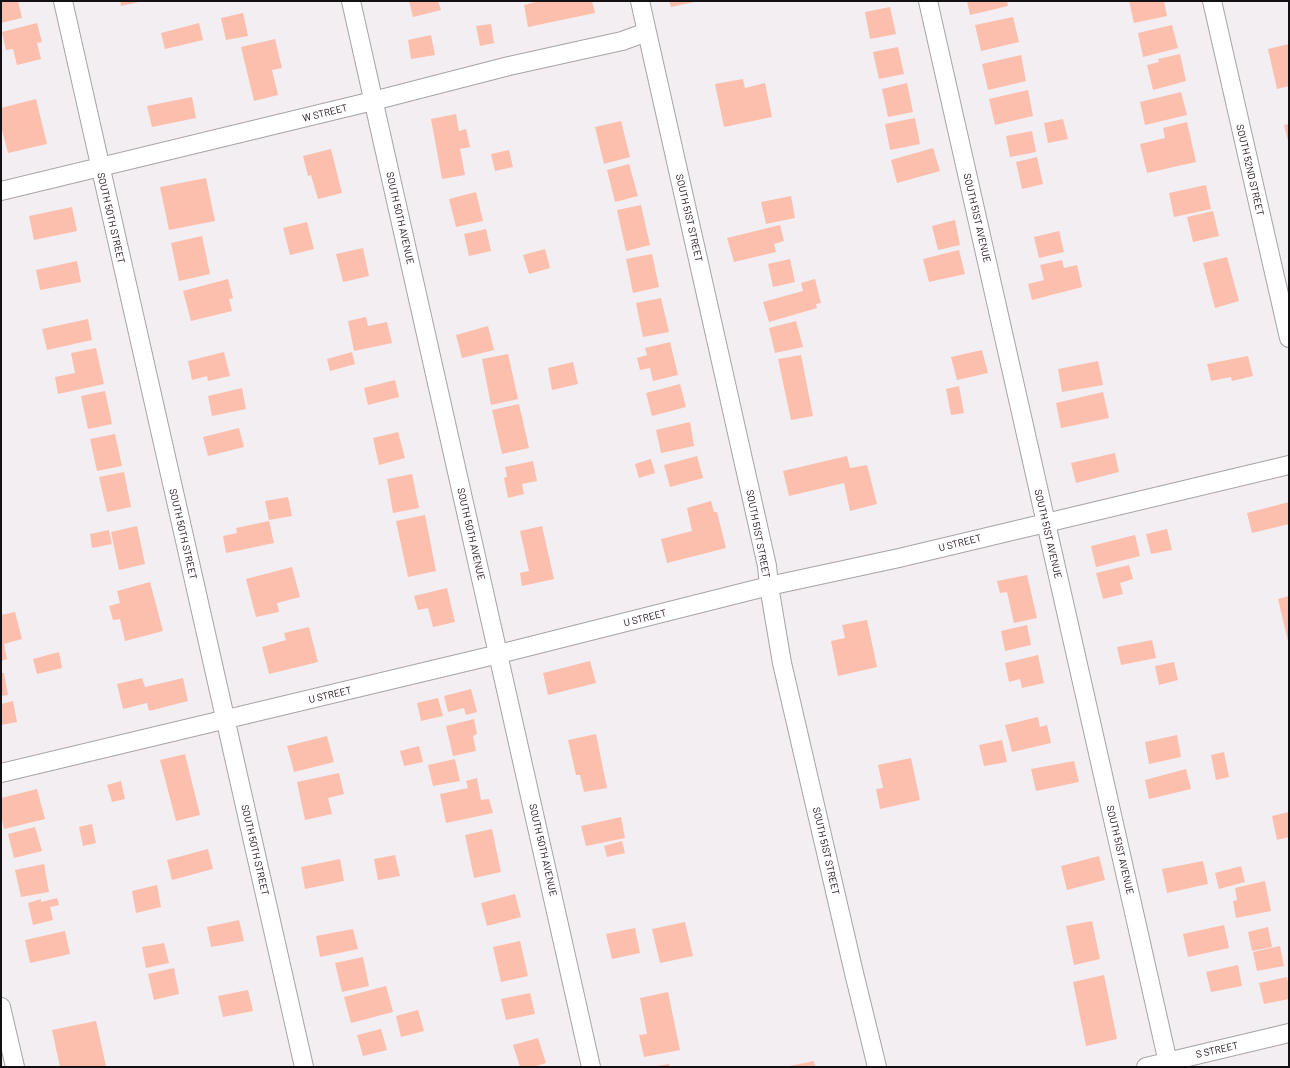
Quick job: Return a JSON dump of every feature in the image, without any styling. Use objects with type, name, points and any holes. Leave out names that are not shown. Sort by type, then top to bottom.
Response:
[{"type":"street","name":"SOUTH 50TH STREET","points":[[62,1],[304,1067]]},
{"type":"street","name":"SOUTH 50TH AVENUE","points":[[351,1],[591,1067]]},
{"type":"street","name":"SOUTH 51ST STREET","points":[[640,1],[765,559],[782,663],[877,1067]]},
{"type":"street","name":"SOUTH 51ST AVENUE","points":[[928,1],[1169,1064]]},
{"type":"street","name":"SOUTH 52ND STREET","points":[[1212,1],[1289,338]]},
{"type":"street","name":"W STREET","points":[[1,191],[374,101],[509,66],[622,41],[647,32]]},
{"type":"street","name":"U STREET","points":[[1,773],[499,654],[769,586],[899,558],[1289,465]]},
{"type":"street","points":[[1,1007],[15,1067]]},
{"type":"street","name":"S STREET","points":[[1146,1067],[1169,1064],[1289,1033]]},
{"type":"building","points":[[1,1],[18,1],[22,18],[1,23]]},
{"type":"building","points":[[120,1],[139,1],[139,2],[121,6]]},
{"type":"building","points":[[409,1],[438,1],[441,10],[413,17]]},
{"type":"building","points":[[540,1],[592,1],[595,13],[528,27],[524,5]]},
{"type":"building","points":[[669,1],[694,1],[694,2],[671,7]]},
{"type":"building","points":[[967,1],[1007,1],[1008,6],[970,15]]},
{"type":"building","points":[[1129,1],[1164,1],[1167,16],[1134,23]]},
{"type":"building","points":[[890,7],[896,34],[870,39],[865,12]]},
{"type":"building","points":[[243,13],[248,36],[226,40],[221,18]]},
{"type":"building","points":[[1013,17],[1019,42],[981,51],[975,25]]},
{"type":"building","points":[[37,23],[42,42],[37,43],[41,59],[17,65],[13,49],[6,50],[2,32]]},
{"type":"building","points":[[199,23],[203,40],[165,49],[161,33]]},
{"type":"building","points":[[491,24],[494,43],[480,46],[476,26]]},
{"type":"building","points":[[1172,25],[1178,48],[1143,57],[1138,33]]},
{"type":"building","points":[[431,35],[435,55],[411,59],[408,40]]},
{"type":"building","points":[[275,39],[282,68],[272,70],[278,95],[254,101],[241,47]]},
{"type":"building","points":[[1289,44],[1289,86],[1277,89],[1268,49]]},
{"type":"building","points":[[898,47],[904,74],[879,79],[873,52]]},
{"type":"building","points":[[1180,54],[1186,81],[1153,90],[1147,65],[1159,62],[1158,59]]},
{"type":"building","points":[[1021,55],[1026,81],[988,90],[982,64]]},
{"type":"building","points":[[743,79],[745,88],[765,83],[772,117],[724,127],[715,84]]},
{"type":"building","points":[[907,83],[913,112],[888,117],[882,89]]},
{"type":"building","points":[[1028,90],[1033,116],[995,125],[989,99]]},
{"type":"building","points":[[1181,92],[1187,115],[1145,125],[1140,102]]},
{"type":"building","points":[[192,97],[196,118],[152,127],[147,106]]},
{"type":"building","points":[[36,99],[47,144],[8,153],[1,126],[1,108]]},
{"type":"building","points":[[456,114],[459,131],[466,129],[470,147],[460,149],[465,175],[442,179],[431,119]]},
{"type":"building","points":[[915,118],[920,144],[890,150],[885,124]]},
{"type":"building","points":[[1063,119],[1068,139],[1048,143],[1044,123]]},
{"type":"building","points":[[621,121],[630,157],[604,164],[595,127]]},
{"type":"building","points":[[1187,122],[1196,162],[1147,173],[1140,144],[1165,138],[1163,128]]},
{"type":"building","points":[[1289,124],[1289,141],[1288,141],[1284,125]]},
{"type":"building","points":[[1032,131],[1036,152],[1010,157],[1006,136]]},
{"type":"building","points":[[933,148],[940,171],[897,183],[891,160]]},
{"type":"building","points":[[331,149],[342,193],[318,199],[311,175],[308,176],[303,156]]},
{"type":"building","points":[[509,150],[513,167],[495,171],[491,154]]},
{"type":"building","points":[[1037,157],[1043,184],[1022,189],[1016,162]]},
{"type":"building","points":[[629,164],[638,196],[615,202],[607,170]]},
{"type":"building","points":[[206,178],[215,221],[169,230],[160,187]]},
{"type":"building","points":[[1206,185],[1211,209],[1174,217],[1169,193]]},
{"type":"building","points":[[476,192],[483,221],[456,227],[449,199]]},
{"type":"building","points":[[791,196],[795,218],[766,224],[761,202]]},
{"type":"building","points":[[641,205],[650,245],[626,251],[617,210]]},
{"type":"building","points":[[72,207],[77,231],[34,240],[29,216]]},
{"type":"building","points":[[1213,211],[1219,236],[1193,242],[1187,217]]},
{"type":"building","points":[[955,220],[960,245],[938,250],[932,226]]},
{"type":"building","points":[[307,222],[314,249],[290,255],[283,228]]},
{"type":"building","points":[[780,225],[784,241],[774,244],[776,252],[734,262],[727,238]]},
{"type":"building","points":[[486,229],[491,251],[469,256],[464,234]]},
{"type":"building","points":[[1059,231],[1064,252],[1039,258],[1034,237]]},
{"type":"building","points":[[202,236],[210,274],[179,281],[171,243]]},
{"type":"building","points":[[363,248],[369,276],[343,282],[336,254]]},
{"type":"building","points":[[545,249],[550,268],[529,274],[523,255]]},
{"type":"building","points":[[959,250],[965,274],[929,282],[923,259]]},
{"type":"building","points":[[652,254],[659,287],[633,293],[626,259]]},
{"type":"building","points":[[1227,257],[1239,301],[1215,308],[1203,263]]},
{"type":"building","points":[[790,259],[795,282],[773,287],[768,264]]},
{"type":"building","points":[[1062,260],[1064,268],[1077,265],[1082,287],[1032,300],[1028,284],[1044,280],[1040,265]]},
{"type":"building","points":[[77,261],[81,282],[40,290],[36,270]]},
{"type":"building","points":[[228,279],[233,298],[229,299],[232,311],[191,321],[183,291]]},
{"type":"building","points":[[815,279],[821,303],[816,304],[817,308],[769,322],[763,302],[803,291],[801,283]]},
{"type":"building","points":[[661,298],[669,332],[643,337],[636,303]]},
{"type":"building","points":[[366,317],[368,326],[387,322],[392,343],[354,351],[348,321]]},
{"type":"building","points":[[88,319],[92,340],[47,350],[42,329]]},
{"type":"building","points":[[796,321],[803,347],[775,353],[769,328]]},
{"type":"building","points":[[488,326],[494,350],[462,358],[456,335]]},
{"type":"building","points":[[670,342],[678,375],[653,381],[650,368],[640,370],[637,358],[647,355],[645,348]]},
{"type":"building","points":[[96,348],[104,384],[58,394],[55,377],[75,373],[71,353]]},
{"type":"building","points":[[982,350],[988,373],[957,380],[951,357]]},
{"type":"building","points":[[224,352],[230,376],[208,381],[207,376],[192,380],[188,361]]},
{"type":"building","points":[[352,352],[355,364],[330,371],[327,359]]},
{"type":"building","points":[[508,354],[518,399],[491,405],[482,359]]},
{"type":"building","points":[[801,355],[813,416],[791,420],[778,359]]},
{"type":"building","points":[[1248,356],[1253,376],[1232,381],[1231,377],[1211,381],[1207,364]]},
{"type":"building","points":[[1098,361],[1103,385],[1062,392],[1058,369]]},
{"type":"building","points":[[573,362],[578,384],[552,390],[548,368]]},
{"type":"building","points":[[395,380],[399,397],[368,405],[364,388]]},
{"type":"building","points":[[680,384],[686,407],[652,416],[646,393]]},
{"type":"building","points":[[959,386],[964,413],[951,415],[946,389]]},
{"type":"building","points":[[242,388],[246,409],[212,416],[208,396]]},
{"type":"building","points":[[105,391],[112,424],[88,429],[81,396]]},
{"type":"building","points":[[1103,392],[1109,418],[1061,428],[1056,403]]},
{"type":"building","points":[[519,404],[529,448],[502,454],[492,410]]},
{"type":"building","points":[[690,422],[694,446],[661,453],[656,430]]},
{"type":"building","points":[[239,428],[244,447],[208,456],[203,437]]},
{"type":"building","points":[[398,432],[405,458],[379,465],[373,438]]},
{"type":"building","points":[[115,434],[122,466],[97,471],[90,439]]},
{"type":"building","points":[[1115,453],[1119,472],[1076,483],[1071,463]]},
{"type":"building","points":[[697,456],[703,478],[670,487],[664,465]]},
{"type":"building","points":[[847,456],[850,468],[867,465],[877,504],[850,511],[844,483],[789,496],[783,471]]},
{"type":"building","points":[[651,459],[655,473],[639,478],[635,464]]},
{"type":"building","points":[[533,461],[537,481],[522,484],[524,494],[508,498],[504,478],[507,477],[505,467]]},
{"type":"building","points":[[124,472],[131,507],[107,512],[99,477]]},
{"type":"building","points":[[412,474],[419,508],[393,513],[387,479]]},
{"type":"building","points":[[288,497],[292,516],[269,520],[265,501]]},
{"type":"building","points":[[711,501],[714,512],[717,512],[726,548],[667,563],[661,539],[692,531],[687,508]]},
{"type":"building","points":[[1289,502],[1289,524],[1252,533],[1247,513]]},
{"type":"building","points":[[425,515],[436,571],[408,577],[396,521]]},
{"type":"building","points":[[269,521],[274,543],[226,553],[223,536],[237,533],[236,528]]},
{"type":"building","points":[[137,526],[145,564],[119,570],[111,532]]},
{"type":"building","points":[[542,526],[554,579],[522,586],[520,573],[529,571],[520,531]]},
{"type":"building","points":[[1167,529],[1172,550],[1151,554],[1146,534]]},
{"type":"building","points":[[109,530],[112,544],[92,548],[90,534]]},
{"type":"building","points":[[1135,535],[1140,556],[1096,567],[1091,546]]},
{"type":"building","points":[[1129,565],[1133,579],[1120,583],[1123,594],[1103,599],[1096,573]]},
{"type":"building","points":[[292,567],[300,597],[277,603],[279,612],[256,617],[246,579]]},
{"type":"building","points":[[1027,575],[1037,618],[1014,623],[1007,592],[1000,593],[997,581]]},
{"type":"building","points":[[150,582],[163,631],[125,641],[120,619],[113,620],[109,606],[120,603],[117,591]]},
{"type":"building","points":[[447,588],[455,622],[433,627],[428,608],[418,610],[414,596]]},
{"type":"building","points":[[1289,596],[1289,641],[1288,641],[1278,599]]},
{"type":"building","points":[[15,612],[22,639],[4,644],[7,659],[1,661],[1,615]]},
{"type":"building","points":[[867,620],[877,667],[838,676],[831,641],[845,638],[842,625]]},
{"type":"building","points":[[1027,625],[1031,645],[1005,651],[1001,631]]},
{"type":"building","points":[[309,627],[318,662],[269,674],[262,647],[286,640],[284,633]]},
{"type":"building","points":[[1152,640],[1156,658],[1121,665],[1117,647]]},
{"type":"building","points":[[59,652],[62,668],[37,674],[33,659]]},
{"type":"building","points":[[1038,655],[1044,683],[1022,688],[1020,679],[1009,682],[1005,663]]},
{"type":"building","points":[[590,661],[596,683],[548,695],[543,673]]},
{"type":"building","points":[[1174,662],[1178,680],[1159,685],[1155,666]]},
{"type":"building","points":[[1,673],[4,673],[8,695],[1,696]]},
{"type":"building","points":[[142,678],[145,687],[183,678],[188,701],[149,711],[147,703],[123,709],[117,684]]},
{"type":"building","points":[[471,689],[477,712],[466,715],[464,708],[448,712],[444,696]]},
{"type":"building","points":[[438,698],[443,716],[421,721],[417,703]]},
{"type":"building","points":[[13,701],[17,722],[1,725],[1,704]]},
{"type":"building","points":[[1038,717],[1040,727],[1047,725],[1051,743],[1012,752],[1005,725]]},
{"type":"building","points":[[474,719],[477,734],[473,736],[476,751],[453,756],[446,726]]},
{"type":"building","points":[[596,734],[607,788],[584,792],[580,775],[576,775],[568,740]]},
{"type":"building","points":[[1177,735],[1181,757],[1149,764],[1145,742]]},
{"type":"building","points":[[327,736],[334,762],[294,772],[287,746]]},
{"type":"building","points":[[1002,740],[1007,762],[984,766],[979,745]]},
{"type":"building","points":[[419,746],[423,762],[404,766],[400,751]]},
{"type":"building","points":[[1224,752],[1229,777],[1216,780],[1211,755]]},
{"type":"building","points":[[185,754],[200,815],[176,821],[160,760]]},
{"type":"building","points":[[911,758],[920,800],[880,809],[876,789],[883,788],[878,765]]},
{"type":"building","points":[[455,759],[460,781],[433,786],[428,765]]},
{"type":"building","points":[[1074,761],[1079,782],[1036,791],[1031,769]]},
{"type":"building","points":[[1186,769],[1191,789],[1149,799],[1145,780]]},
{"type":"building","points":[[339,773],[344,794],[328,798],[332,814],[305,820],[297,782]]},
{"type":"building","points":[[477,778],[481,800],[489,799],[493,813],[446,823],[440,794],[468,788],[466,781]]},
{"type":"building","points":[[121,781],[125,799],[112,802],[107,785]]},
{"type":"building","points":[[37,789],[45,819],[4,829],[1,815],[1,798]]},
{"type":"building","points":[[1289,812],[1289,837],[1277,840],[1272,816]]},
{"type":"building","points":[[621,817],[625,838],[586,846],[581,826]]},
{"type":"building","points":[[92,824],[96,843],[83,846],[79,827]]},
{"type":"building","points":[[35,827],[42,851],[14,858],[8,834]]},
{"type":"building","points":[[492,829],[501,872],[474,878],[465,835]]},
{"type":"building","points":[[622,841],[625,853],[607,857],[604,846]]},
{"type":"building","points":[[208,849],[213,869],[172,880],[167,860]]},
{"type":"building","points":[[395,855],[400,876],[378,880],[374,859]]},
{"type":"building","points":[[1099,856],[1105,880],[1067,890],[1061,866]]},
{"type":"building","points":[[340,859],[344,881],[305,889],[301,867]]},
{"type":"building","points":[[1203,861],[1208,884],[1167,893],[1162,869]]},
{"type":"building","points":[[44,864],[49,892],[21,897],[15,870]]},
{"type":"building","points":[[1241,866],[1245,882],[1219,889],[1215,873]]},
{"type":"building","points":[[1265,881],[1271,911],[1236,918],[1233,901],[1237,900],[1235,888]]},
{"type":"building","points":[[157,885],[161,907],[136,913],[132,891]]},
{"type":"building","points":[[515,894],[521,917],[487,926],[481,903]]},
{"type":"building","points":[[57,898],[59,905],[50,907],[53,920],[33,925],[28,903],[41,899],[41,902]]},
{"type":"building","points":[[239,920],[244,941],[211,947],[207,927]]},
{"type":"building","points":[[1092,921],[1100,959],[1074,965],[1066,926]]},
{"type":"building","points":[[685,922],[693,956],[660,963],[652,929]]},
{"type":"building","points":[[1224,925],[1229,948],[1188,957],[1183,934]]},
{"type":"building","points":[[1268,927],[1272,947],[1252,951],[1248,932]]},
{"type":"building","points":[[635,928],[640,953],[612,959],[606,934]]},
{"type":"building","points":[[353,929],[358,949],[320,957],[316,936]]},
{"type":"building","points":[[65,931],[70,954],[30,963],[25,940]]},
{"type":"building","points":[[520,941],[528,976],[501,982],[493,947]]},
{"type":"building","points":[[164,943],[169,963],[146,968],[142,947]]},
{"type":"building","points":[[1280,946],[1284,966],[1257,971],[1253,952]]},
{"type":"building","points":[[363,957],[369,986],[342,992],[335,963]]},
{"type":"building","points":[[1238,965],[1242,986],[1211,992],[1206,972]]},
{"type":"building","points":[[174,968],[179,994],[154,1000],[148,974]]},
{"type":"building","points":[[1104,975],[1117,1039],[1086,1046],[1073,982]]},
{"type":"building","points":[[1287,977],[1289,999],[1264,1004],[1259,983]]},
{"type":"building","points":[[386,986],[393,1012],[351,1023],[344,997]]},
{"type":"building","points":[[248,990],[253,1011],[223,1017],[218,996]]},
{"type":"building","points":[[668,992],[680,1050],[644,1057],[639,1035],[647,1034],[640,998]]},
{"type":"building","points":[[530,993],[535,1014],[506,1020],[501,999]]},
{"type":"building","points":[[418,1010],[424,1031],[401,1037],[396,1016]]},
{"type":"building","points":[[96,1021],[106,1066],[60,1067],[52,1030]]},
{"type":"building","points":[[381,1029],[387,1050],[363,1056],[357,1035]]},
{"type":"building","points":[[538,1038],[546,1063],[533,1067],[520,1067],[513,1045]]},
{"type":"building","points":[[814,1061],[815,1067],[789,1067],[789,1066]]},
{"type":"building","points":[[669,1064],[670,1067],[656,1067],[656,1066]]}]
